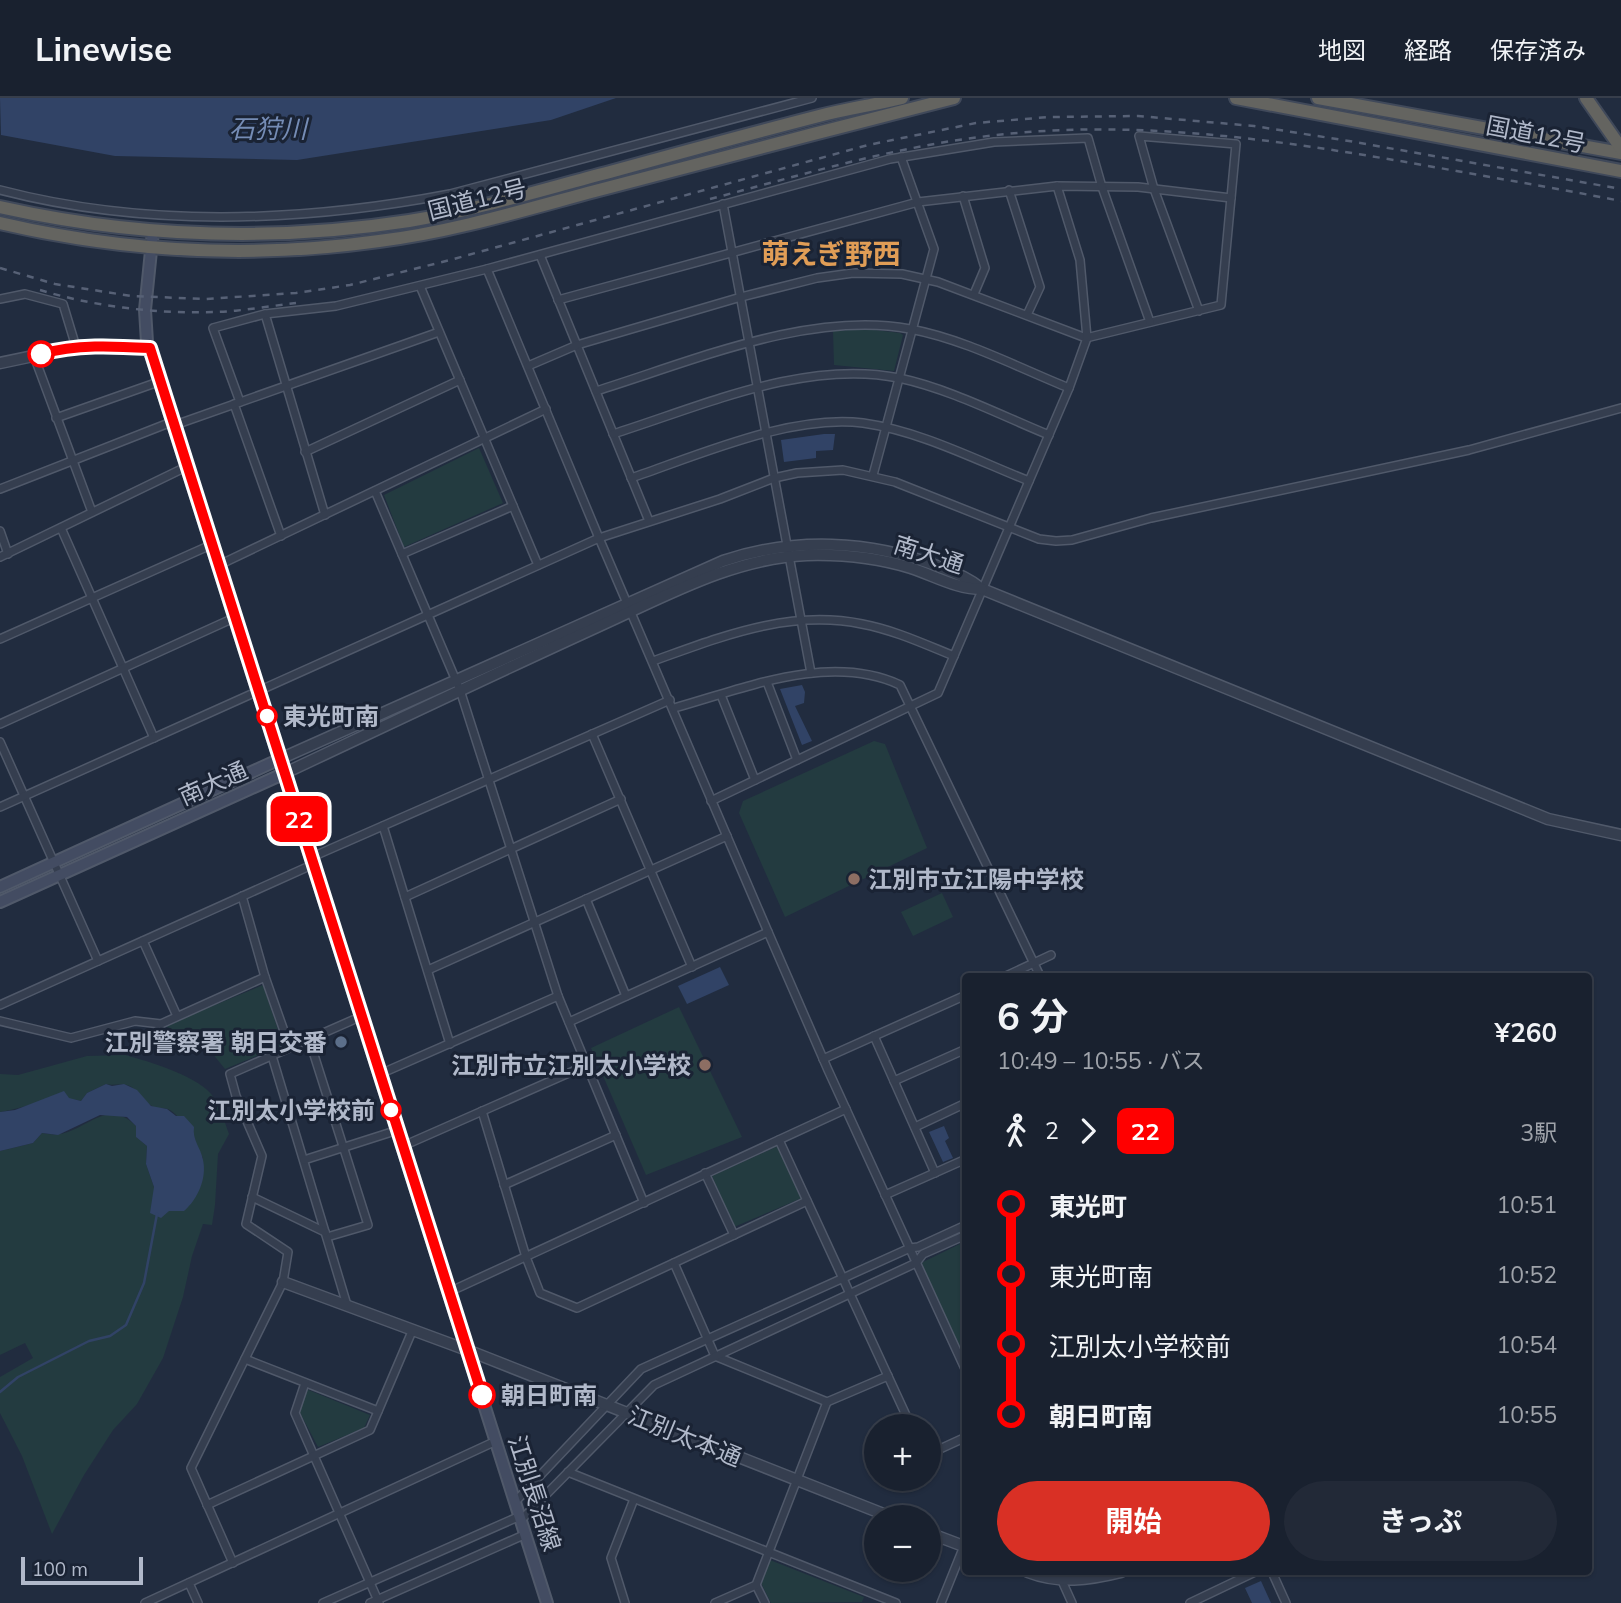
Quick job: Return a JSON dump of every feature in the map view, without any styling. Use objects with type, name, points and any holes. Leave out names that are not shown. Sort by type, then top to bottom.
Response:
[{"type":"highway","name":"国道12号","points":[[0,207],[74,222],[153,231],[227,234],[310,232],[412,220],[484,205],[822,116],[902,98]]},
{"type":"highway","name":"国道12号","points":[[0,223],[90,241],[152,248],[267,251],[415,236],[954,98]]},
{"type":"highway","name":"国道12号","points":[[1236,98],[1621,172]]},
{"type":"highway","points":[[1586,98],[1621,150]]},
{"type":"highway","name":"国道12号","points":[[1332,100],[1621,150]]},
{"type":"highway","points":[[1332,100],[1332,116]]},
{"type":"main road","name":"江別長沼線","points":[[153,231],[145,310],[150,348],[547,1603]]},
{"type":"main road","name":"南大通","points":[[0,887],[280,759]]},
{"type":"main road","name":"南大通","points":[[0,902],[285,773]]},
{"type":"street","points":[[0,190],[95,208],[231,217],[326,213],[397,205],[450,194],[812,98]]},
{"type":"street","points":[[528,366],[577,345],[741,297],[841,274],[882,272],[925,279],[1087,338],[1199,311],[1221,305],[1236,144],[1139,136],[1154,189],[1199,311]]},
{"type":"street","points":[[281,536],[213,328],[265,314],[336,306],[488,270],[901,157],[994,142],[1088,138],[1102,187],[1150,322]]},
{"type":"street","points":[[873,475],[934,249],[901,157]]},
{"type":"street","points":[[711,802],[938,693],[1069,388],[1087,338],[1080,260],[1057,186]]},
{"type":"street","points":[[558,300],[918,202],[1057,186],[1154,189],[1231,198]]},
{"type":"street","points":[[1009,190],[1040,287],[1027,315]]},
{"type":"street","points":[[963,196],[985,268],[974,295]]},
{"type":"street","points":[[723,204],[811,673]]},
{"type":"street","points":[[540,255],[649,521]]},
{"type":"street","points":[[488,270],[598,538],[674,708],[711,802],[823,1059],[962,1362]]},
{"type":"street","points":[[420,286],[538,565]]},
{"type":"street","points":[[0,299],[25,295],[63,304],[76,347]]},
{"type":"street","points":[[265,314],[325,515]]},
{"type":"street","points":[[596,391],[750,343],[824,326],[846,324],[912,329],[943,337],[1069,388]]},
{"type":"street","points":[[0,489],[174,423],[439,332]]},
{"type":"street","points":[[0,363],[76,347],[101,345],[150,348]]},
{"type":"street","points":[[34,356],[92,513]]},
{"type":"street","points":[[613,434],[758,388],[842,373],[899,378],[937,389],[1049,435]]},
{"type":"street","points":[[305,452],[460,380]]},
{"type":"street","points":[[57,418],[161,382]]},
{"type":"street","points":[[0,807],[598,538],[720,499],[774,478],[834,470],[873,475],[1047,541],[1072,540],[1151,518],[1469,450],[1621,408]]},
{"type":"street","points":[[219,565],[546,409]]},
{"type":"street","points":[[631,478],[766,433],[828,422],[854,422],[920,438],[1029,481]]},
{"type":"street","points":[[0,531],[4,556],[188,466]]},
{"type":"street","points":[[375,491],[458,685],[558,996],[644,1203]]},
{"type":"street","points":[[402,554],[513,506]]},
{"type":"street","points":[[61,528],[154,738]]},
{"type":"street","points":[[0,639],[213,544]]},
{"type":"street","name":"南大通","points":[[280,759],[458,685],[629,608],[723,561],[848,545],[915,558],[971,579],[982,589],[1548,819],[1621,835]]},
{"type":"street","points":[[0,724],[236,617]]},
{"type":"street","points":[[653,661],[740,631],[801,620],[835,620],[870,626],[954,656]]},
{"type":"street","points":[[674,708],[767,682],[811,673],[859,675],[901,686],[1038,973]]},
{"type":"street","points":[[767,682],[797,760]]},
{"type":"street","name":"南大通","points":[[285,773],[458,685]]},
{"type":"street","points":[[721,695],[755,780]]},
{"type":"street","points":[[0,1005],[242,896],[383,826],[670,700]]},
{"type":"street","points":[[592,734],[692,967]]},
{"type":"street","points":[[0,742],[98,961]]},
{"type":"street","points":[[405,897],[621,799]]},
{"type":"street","points":[[383,826],[450,1044]]},
{"type":"street","points":[[428,970],[727,836]]},
{"type":"street","points":[[242,896],[265,976],[290,1048]]},
{"type":"street","points":[[586,899],[626,996]]},
{"type":"street","points":[[569,1022],[768,932]]},
{"type":"street","points":[[143,941],[177,1016]]},
{"type":"street","points":[[1013,973],[1051,955]]},
{"type":"street","points":[[0,1021],[71,1038],[135,1021],[161,1024],[265,976]]},
{"type":"street","points":[[380,1074],[558,996]]},
{"type":"street","points":[[823,1059],[962,997]]},
{"type":"street","points":[[233,1563],[191,1468],[283,1282],[288,1252],[246,1224],[262,1156],[236,1096],[230,1074],[362,1016]]},
{"type":"street","points":[[874,1036],[935,1173]]},
{"type":"street","points":[[252,1197],[326,1235],[368,1225],[309,1040]]},
{"type":"street","points":[[894,1081],[962,1051]]},
{"type":"street","points":[[272,1056],[348,1305]]},
{"type":"street","points":[[403,1146],[587,1065]]},
{"type":"street","points":[[915,1127],[962,1105]]},
{"type":"street","points":[[449,1292],[846,1109]]},
{"type":"street","points":[[482,1111],[526,1257],[540,1293],[577,1308],[807,1201]]},
{"type":"street","points":[[303,1160],[398,1130]]},
{"type":"street","points":[[504,1185],[616,1135]]},
{"type":"street","points":[[779,1140],[905,1414]]},
{"type":"street","points":[[885,1195],[962,1161]]},
{"type":"street","points":[[705,1173],[734,1235]]},
{"type":"street","points":[[515,1502],[641,1369],[962,1227]]},
{"type":"street","points":[[323,1603],[520,1518],[654,1385],[916,1263],[923,1254],[962,1237]]},
{"type":"street","points":[[674,1263],[715,1356],[827,1402],[888,1377]]},
{"type":"street","name":"江別太本通","points":[[283,1282],[413,1329],[864,1506]]},
{"type":"street","points":[[207,1505],[370,1430],[413,1329]]},
{"type":"street","points":[[245,1359],[378,1411]]},
{"type":"street","points":[[305,1383],[295,1413],[369,1582],[375,1602],[526,1534]]},
{"type":"street","points":[[715,1603],[756,1585],[827,1402]]},
{"type":"street","points":[[941,1448],[962,1439]]},
{"type":"street","points":[[145,1603],[496,1441]]},
{"type":"street","points":[[568,1472],[896,1603]]},
{"type":"street","points":[[625,1603],[611,1558],[635,1499]]},
{"type":"street","points":[[941,1538],[962,1546]]},
{"type":"street","points":[[941,1603],[962,1554]]},
{"type":"street","points":[[1060,1576],[1077,1581],[1106,1575]]},
{"type":"street","points":[[1189,1603],[1249,1575]]},
{"type":"street","points":[[1273,1575],[1286,1603]]},
{"type":"street","points":[[1060,1576],[1072,1603]]},
{"type":"street","points":[[189,1583],[198,1603]]},
{"type":"street","points":[[756,1585],[765,1603]]},
{"type":"street","points":[[867,1603],[870,1593]]},
{"type":"green space","points":[[867,329],[903,335],[894,371],[834,365],[833,331]]},
{"type":"green space","points":[[479,448],[503,503],[404,547],[384,495]]},
{"type":"green space","points":[[874,741],[885,744],[927,848],[785,917],[739,813],[743,801]]},
{"type":"green space","points":[[942,893],[953,917],[913,936],[901,912]]},
{"type":"green space","points":[[263,985],[283,1045],[225,1069],[212,1053],[164,1026]]},
{"type":"green space","points":[[679,1007],[742,1137],[646,1175],[591,1048]]},
{"type":"green space","points":[[125,1055],[174,1071],[208,1090],[219,1106],[229,1134],[218,1154],[212,1225],[203,1224],[163,1358],[137,1404],[113,1430],[84,1475],[52,1534],[22,1456],[0,1413],[0,1377],[33,1358],[25,1343],[0,1355],[0,1151],[33,1143],[42,1133],[59,1134],[98,1118],[116,1114],[136,1126],[136,1137],[147,1146],[146,1164],[154,1187],[203,1158],[174,1113],[168,1109],[154,1107],[127,1085],[106,1084],[87,1093],[81,1101],[51,1100],[0,1112],[0,1074],[18,1075],[87,1056]]},
{"type":"green space","points":[[778,1146],[802,1198],[734,1227],[712,1176]]},
{"type":"green space","points":[[962,1243],[962,1353],[921,1263]]},
{"type":"green space","points":[[306,1389],[370,1415],[364,1428],[318,1447],[298,1409]]},
{"type":"green space","points":[[770,1560],[864,1597],[862,1602],[771,1603],[761,1583]]},
{"type":"water","name":"石狩川","points":[[0,98],[616,98],[551,120],[297,160],[115,156],[1,135]]},
{"type":"water","points":[[835,434],[833,450],[816,451],[816,458],[784,462],[781,440]]},
{"type":"water","points":[[802,685],[805,692],[804,703],[795,706],[812,741],[802,745],[780,689]]},
{"type":"water","points":[[720,967],[729,985],[687,1004],[678,986]]},
{"type":"water","points":[[106,1084],[124,1084],[137,1090],[151,1106],[167,1109],[176,1116],[184,1116],[194,1127],[204,1174],[197,1194],[184,1211],[169,1211],[161,1218],[150,1213],[154,1187],[146,1164],[147,1146],[136,1137],[136,1126],[127,1117],[100,1115],[58,1135],[42,1133],[33,1143],[0,1151],[0,1112],[15,1110],[64,1091],[69,1098],[81,1101],[87,1093]]},
{"type":"water","points":[[944,1126],[949,1138],[945,1141],[953,1158],[943,1162],[929,1132]]},
{"type":"water","points":[[1261,1581],[1271,1603],[1252,1603],[1245,1588]]},
{"type":"waterway","points":[[0,1392],[18,1377],[89,1341],[110,1336],[126,1325],[144,1283],[157,1214]]},
{"type":"railway","points":[[0,268],[55,284],[131,296],[206,299],[296,293],[350,285],[450,260],[868,145],[976,123],[1049,117],[1138,116],[1254,126],[1621,189]]},
{"type":"railway","points":[[710,199],[917,147],[988,136],[1098,129],[1207,134],[1315,147],[1621,201]]},
{"type":"railway","points":[[40,290],[105,305],[172,312],[226,311],[296,303]]},
{"type":"bus line","name":"22","points":[[41,354],[101,345],[150,348],[482,1395]]},
{"type":"place","name":"東光町南","points":[[267,716]]},
{"type":"place","name":"江別市立江陽中学校","points":[[854,879]]},
{"type":"place","name":"江別警察署 朝日交番","points":[[341,1042]]},
{"type":"place","name":"江別市立江別太小学校","points":[[705,1065]]},
{"type":"place","name":"江別太小学校前","points":[[391,1110]]},
{"type":"place","name":"朝日町南","points":[[482,1395]]},
{"type":"district","name":"萌えぎ野西","points":[[831,253]]}]
